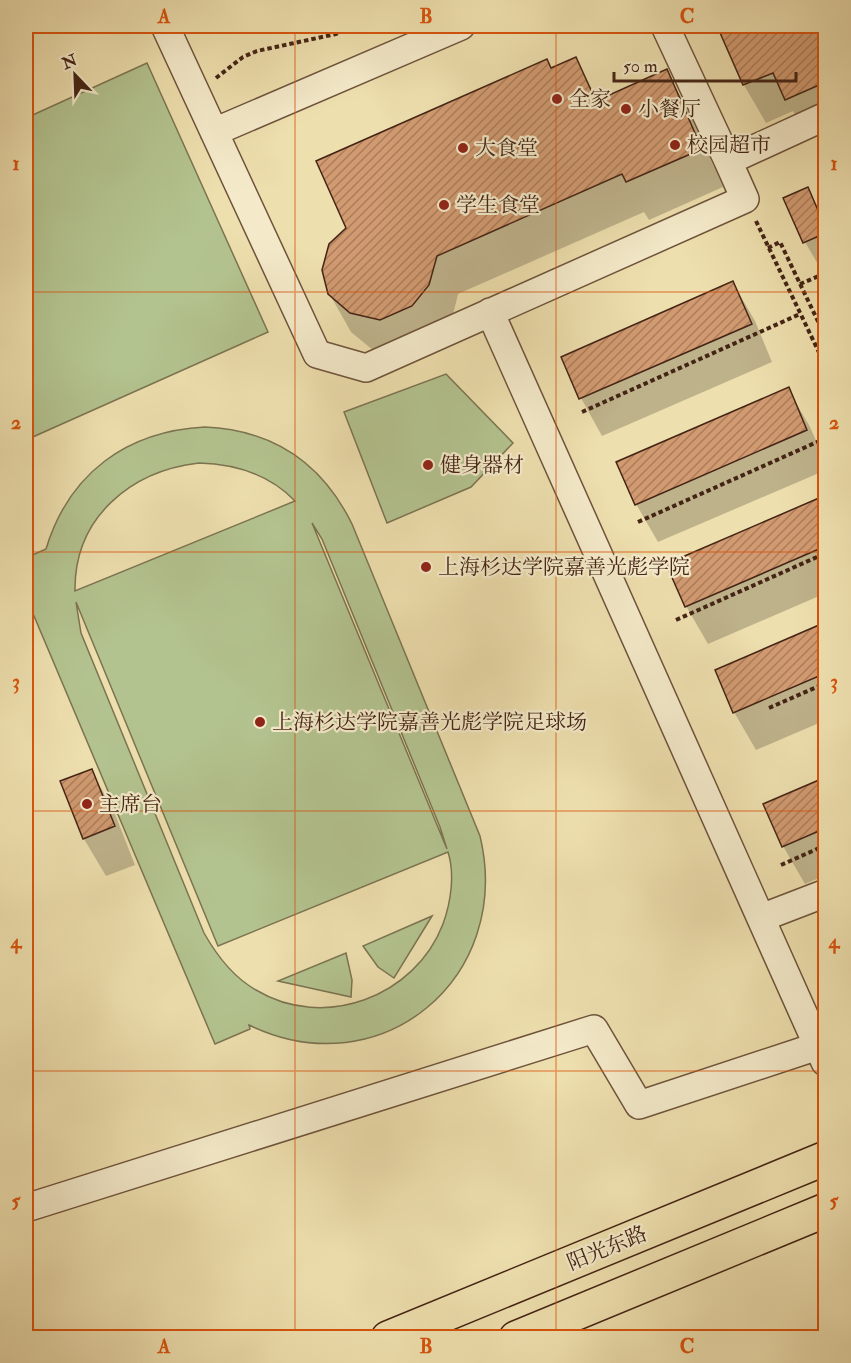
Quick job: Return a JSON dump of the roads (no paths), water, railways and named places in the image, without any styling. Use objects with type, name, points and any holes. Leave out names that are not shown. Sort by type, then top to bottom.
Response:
[{"type":"main road","name":"阳光东路","points":[[388,1338],[825,1158]]},
{"type":"main road","points":[[516,1338],[825,1210]]},
{"type":"lane","points":[[165,26],[317,354],[366,368],[745,199],[665,26]]},
{"type":"lane","points":[[214,132],[461,26]]},
{"type":"lane","points":[[728,160],[825,116]]},
{"type":"lane","points":[[26,1208],[594,1029],[639,1105],[822,1055],[490,312]]},
{"type":"lane","points":[[761,918],[825,893]]},
{"type":"place","name":"全家","points":[[557,99]]},
{"type":"place","name":"小餐厅","points":[[626,109]]},
{"type":"place","name":"校园超市","points":[[675,145]]},
{"type":"place","name":"大食堂","points":[[463,148]]},
{"type":"place","name":"学生食堂","points":[[444,205]]},
{"type":"place","name":"健身器材","points":[[428,465]]},
{"type":"place","name":"上海杉达学院嘉善光彪学院","points":[[426,567]]},
{"type":"place","name":"上海杉达学院嘉善光彪学院足球场","points":[[260,722]]},
{"type":"place","name":"主席台","points":[[87,804]]}]
